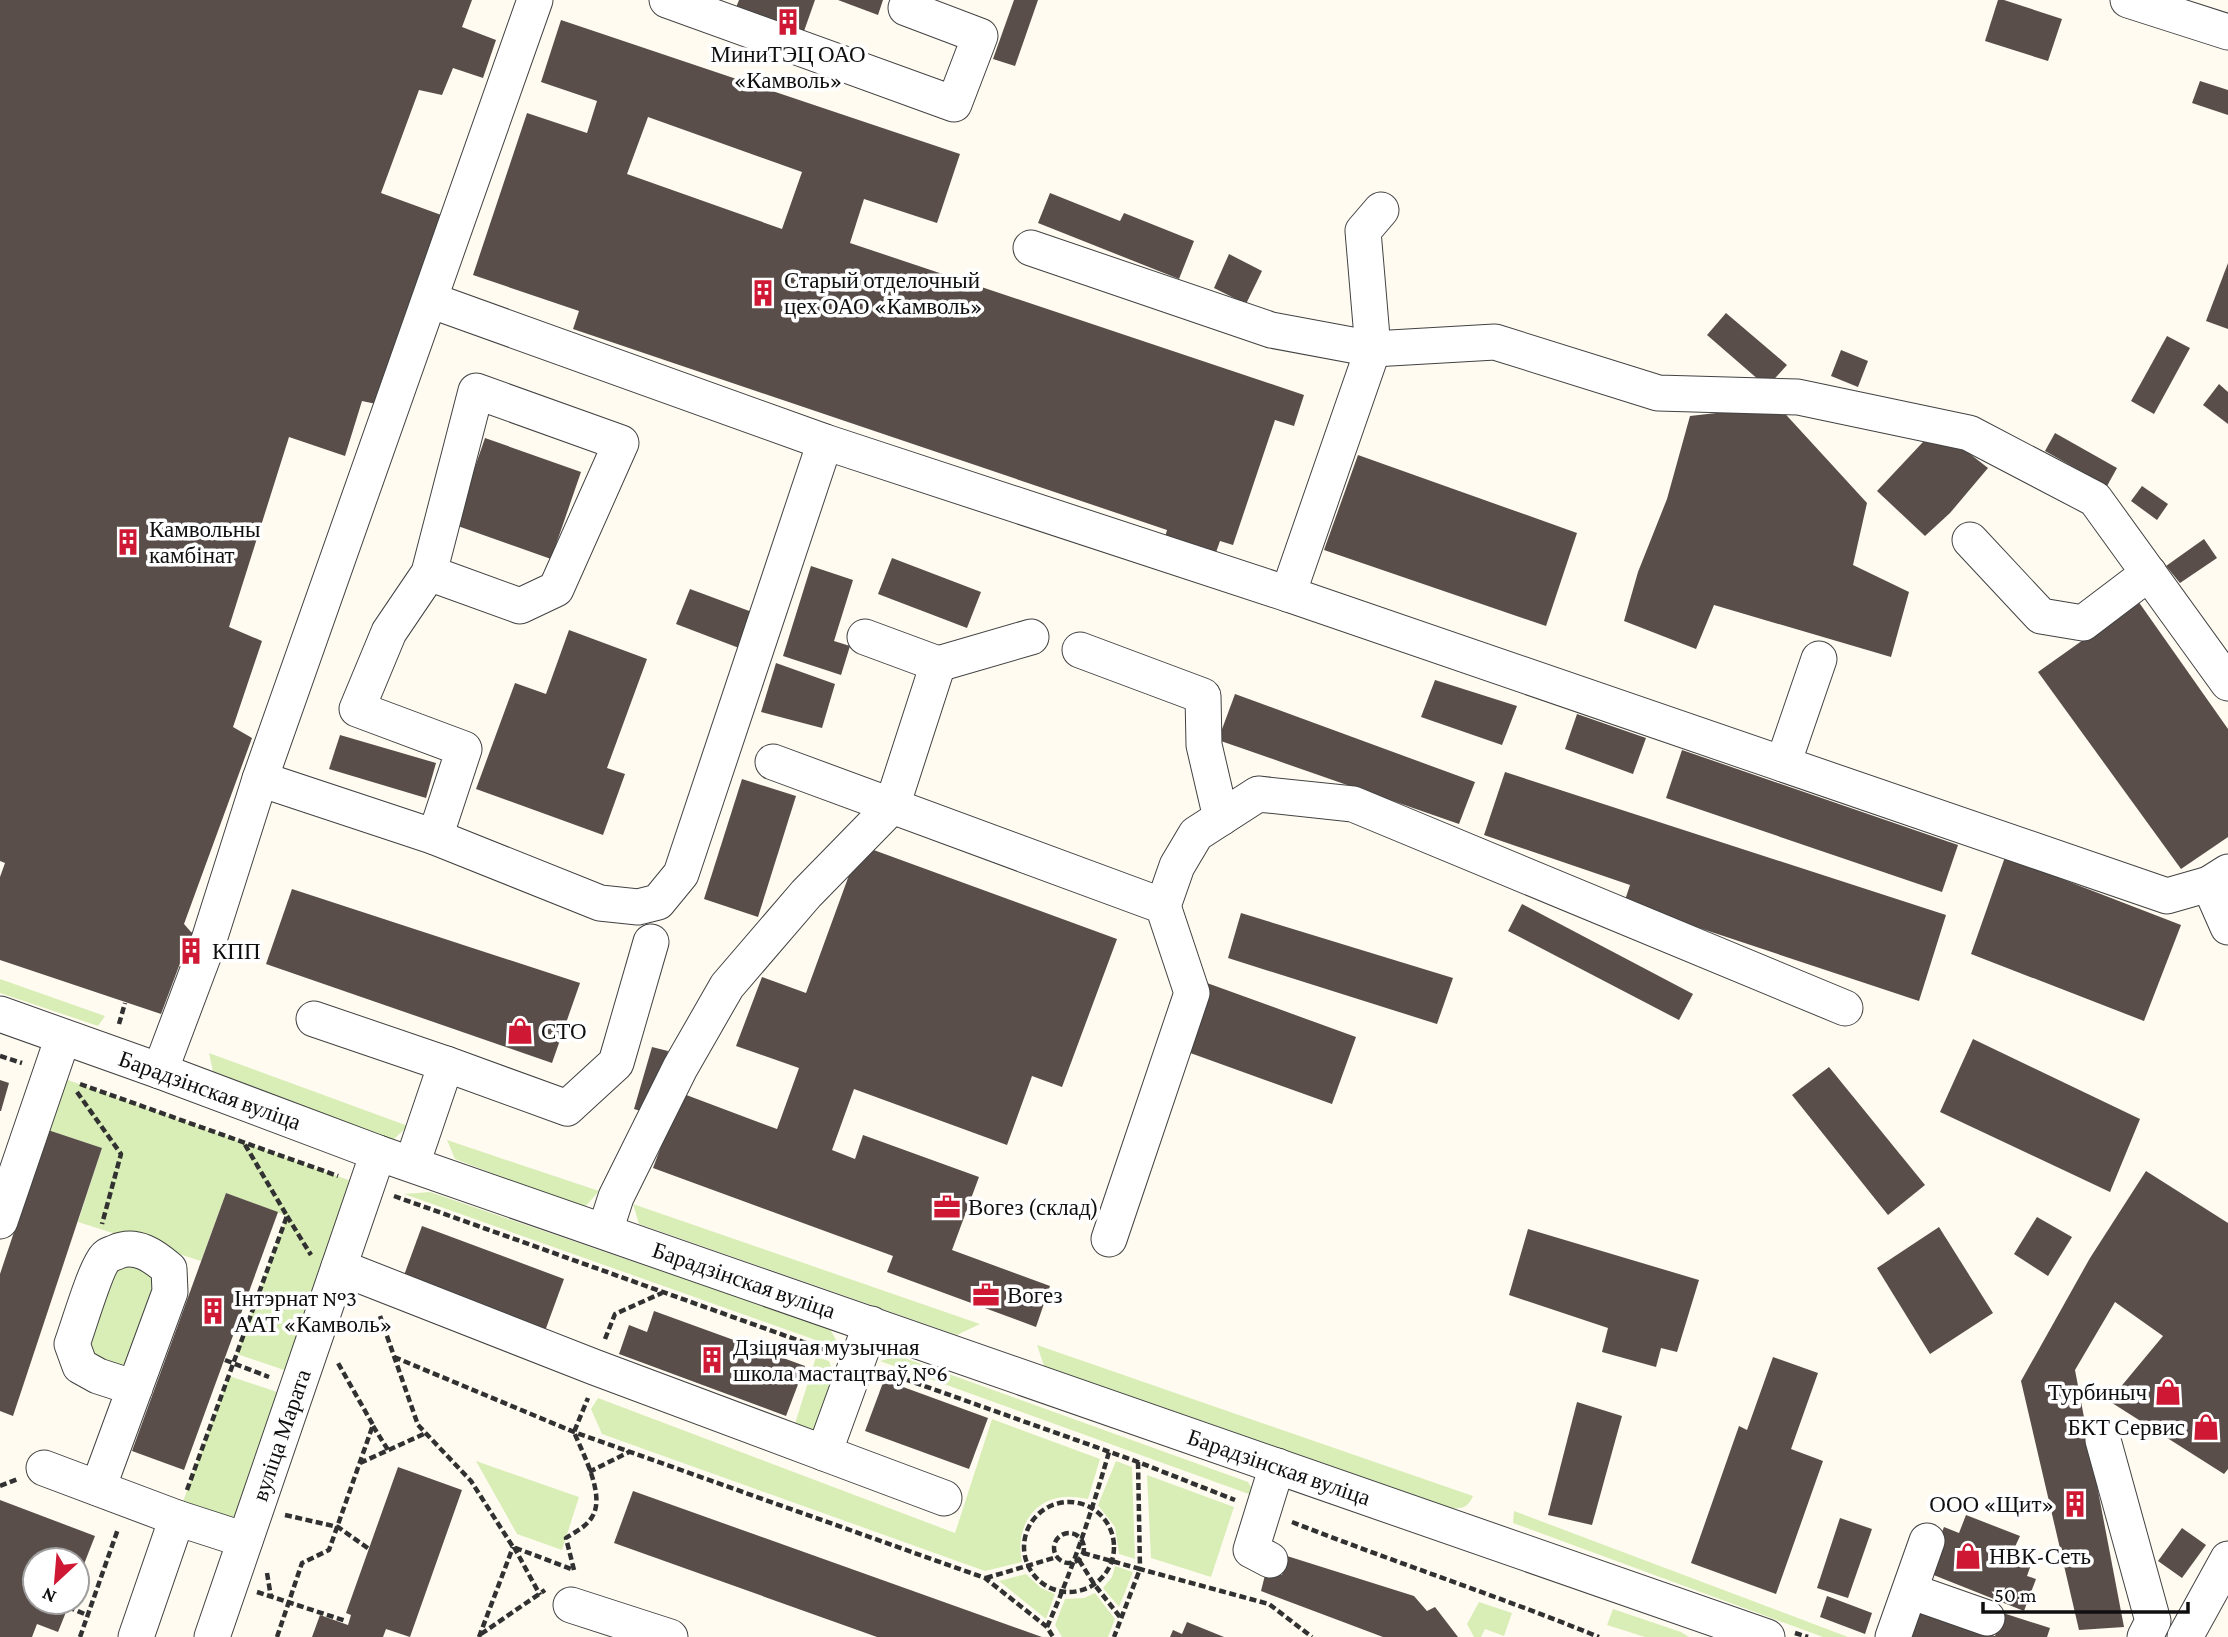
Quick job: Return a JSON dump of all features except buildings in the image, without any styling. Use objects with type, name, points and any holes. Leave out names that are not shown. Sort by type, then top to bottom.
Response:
[{"type":"street","points":[[160,1071],[207,946],[260,779],[535,0]]},
{"type":"street","points":[[667,0],[710,7],[954,104],[980,36],[906,8],[909,0]]},
{"type":"street","points":[[2128,0],[2228,32]]},
{"type":"street","points":[[1288,594],[1373,349],[1363,231],[1381,210]]},
{"type":"street","points":[[1031,248],[1271,330],[1373,349],[1495,342],[1658,393],[1798,397],[1969,433],[2095,499],[2228,683]]},
{"type":"street","points":[[430,300],[824,442],[1288,594],[2167,896],[2219,878],[2228,927]]},
{"type":"street","points":[[429,573],[520,606],[556,589],[621,443],[476,391],[429,573],[389,632],[357,709],[464,748],[435,837]]},
{"type":"street","points":[[260,779],[435,837],[600,904],[638,907],[658,902],[681,874],[824,442]]},
{"type":"street","points":[[1970,540],[2041,616],[2082,623],[2149,573]]},
{"type":"street","points":[[866,637],[938,664],[1031,637]]},
{"type":"street","points":[[1080,650],[1203,696],[1204,745],[1221,818]]},
{"type":"street","points":[[1783,764],[1819,659]]},
{"type":"street","points":[[606,1231],[616,1197],[627,1174],[680,1068],[727,986],[806,894],[892,806],[938,664]]},
{"type":"street","points":[[773,762],[1163,906]]},
{"type":"street","points":[[1109,1239],[1192,993],[1163,906],[1177,866],[1196,835],[1258,794],[1353,804],[1845,1008]]},
{"type":"street","points":[[314,1019],[567,1108],[616,1063],[651,942]]},
{"type":"street","name":"Барадзінская вуліца","points":[[0,1014],[378,1153],[1762,1636]]},
{"type":"street","points":[[0,1221],[59,1077],[63,1037]]},
{"type":"street","points":[[412,1164],[446,1064]]},
{"type":"street","name":"вуліца Марата","points":[[212,1637],[378,1153]]},
{"type":"street","points":[[98,1488],[135,1388],[170,1292],[169,1269],[158,1259],[138,1249],[122,1250],[105,1257],[72,1343],[80,1366],[99,1376],[135,1388]]},
{"type":"street","points":[[339,1267],[594,1367],[944,1498]]},
{"type":"street","points":[[824,1453],[871,1324]]},
{"type":"street","points":[[2103,1440],[2153,1621],[2145,1637]]},
{"type":"street","points":[[1270,1560],[1251,1550],[1277,1466]]},
{"type":"street","points":[[44,1468],[245,1541]]},
{"type":"street","points":[[136,1637],[177,1518]]},
{"type":"street","points":[[1893,1637],[1927,1541]]},
{"type":"street","points":[[2185,1637],[2228,1559]]},
{"type":"street","points":[[1910,1591],[1987,1618]]},
{"type":"street","points":[[554,1593],[670,1637]]},
{"type":"path","points":[[120,1021],[125,1003]]},
{"type":"path","points":[[0,1056],[344,1178]]},
{"type":"path","points":[[59,1077],[121,1154],[97,1243],[105,1257]]},
{"type":"path","points":[[177,1518],[287,1216],[244,1143]]},
{"type":"path","points":[[388,1194],[1138,1462],[1363,1550],[1600,1637]]},
{"type":"path","points":[[574,1570],[566,1538],[583,1528],[594,1516],[598,1497],[574,1432],[586,1406],[594,1367],[615,1314],[663,1292]]},
{"type":"path","points":[[378,1309],[418,1425],[471,1481],[513,1547],[554,1593]]},
{"type":"path","points":[[334,1356],[388,1450]]},
{"type":"path","points":[[394,1357],[574,1432],[985,1578],[1047,1627],[1053,1637]]},
{"type":"path","points":[[225,1360],[276,1379]]},
{"type":"path","points":[[277,1637],[302,1563],[329,1550],[373,1425]]},
{"type":"path","points":[[359,1463],[426,1433]]},
{"type":"path","points":[[589,1472],[629,1452]]},
{"type":"path","points":[[1047,1627],[1063,1591],[1109,1452]]},
{"type":"path","points":[[1114,1637],[1140,1569],[1138,1462]]},
{"type":"path","points":[[1063,1502],[1077,1503],[1092,1508],[1108,1525],[1113,1538],[1111,1560],[1104,1575],[1094,1584],[1083,1589],[1063,1591],[1047,1586],[1035,1577],[1024,1552],[1025,1538],[1038,1514],[1063,1502]]},
{"type":"path","points":[[281,1514],[338,1527],[369,1549]]},
{"type":"path","points":[[1071,1533],[1081,1538],[1083,1553],[1079,1560],[1065,1562],[1057,1557],[1054,1548],[1058,1538],[1071,1533]]},
{"type":"path","points":[[513,1547],[574,1570]]},
{"type":"path","points":[[480,1635],[513,1547]]},
{"type":"path","points":[[1083,1553],[1269,1605],[1312,1637]]},
{"type":"path","points":[[985,1578],[1057,1557]]},
{"type":"path","points":[[1079,1560],[1094,1584],[1121,1617]]},
{"type":"path","points":[[480,1635],[554,1593],[574,1570]]},
{"type":"path","points":[[250,1590],[346,1621]]},
{"type":"green space","points":[[0,979],[105,1016],[98,1026],[0,993]]},
{"type":"green space","points":[[209,1053],[408,1126],[393,1140],[213,1071]]},
{"type":"green space","points":[[65,1079],[357,1183],[290,1372],[237,1354],[287,1216],[226,1193],[201,1261],[78,1222],[102,1148],[48,1130]]},
{"type":"green space","points":[[447,1140],[599,1191],[584,1208],[455,1159]]},
{"type":"green space","points":[[430,1192],[830,1329],[841,1349],[404,1194]]},
{"type":"green space","points":[[633,1204],[980,1324],[957,1335],[639,1224]]},
{"type":"green space","points":[[110,1262],[163,1272],[131,1381],[85,1362]]},
{"type":"green space","points":[[1037,1345],[1473,1496],[1465,1506],[1452,1508],[1044,1366]]},
{"type":"green space","points":[[899,1356],[1248,1482],[1257,1497],[880,1361]]},
{"type":"green space","points":[[816,1357],[829,1361],[837,1382],[821,1430],[808,1436],[793,1430]]},
{"type":"green space","points":[[229,1376],[283,1394],[233,1537],[177,1518]]},
{"type":"green space","points":[[598,1398],[955,1533],[992,1419],[1100,1459],[1088,1499],[1065,1497],[1043,1504],[1035,1510],[1024,1528],[1020,1550],[1022,1562],[985,1571],[602,1434],[591,1409]]},
{"type":"green space","points":[[476,1461],[579,1497],[562,1550],[517,1534]]},
{"type":"green space","points":[[1116,1461],[1132,1467],[1135,1559],[1119,1554],[1115,1527],[1098,1505]]},
{"type":"green space","points":[[1147,1475],[1234,1507],[1211,1577],[1151,1558]]},
{"type":"green space","points":[[1514,1511],[1848,1637],[1823,1637],[1513,1523]]},
{"type":"green space","points":[[1115,1566],[1133,1572],[1119,1607],[1103,1588],[1112,1577]]},
{"type":"green space","points":[[1026,1574],[1041,1588],[1055,1594],[1046,1619],[999,1581]]},
{"type":"green space","points":[[1095,1593],[1115,1619],[1108,1637],[1062,1637],[1055,1625],[1065,1599],[1084,1598]]},
{"type":"green space","points":[[1479,1602],[1512,1613],[1504,1636],[1485,1629],[1481,1637],[1474,1637],[1467,1624]]},
{"type":"green space","points":[[1613,1609],[1689,1637],[1645,1637],[1607,1625]]},
{"type":"place","name":"МиниТЭЦ ОАО «Камволь»","points":[[788,22]]},
{"type":"place","name":"Старый отделочный цех ОАО «Камволь»","points":[[763,293]]},
{"type":"place","name":"Камвольны камбінат","points":[[128,542]]},
{"type":"place","name":"КПП","points":[[191,951]]},
{"type":"place","name":"СТО","points":[[520,1031]]},
{"type":"place","name":"Вогез (склад)","points":[[947,1207]]},
{"type":"place","name":"Вогез","points":[[986,1295]]},
{"type":"place","name":"Інтэрнат №3 ААТ «Камволь»","points":[[213,1311]]},
{"type":"place","name":"Дзіцячая музычная школа мастацтваў №6","points":[[712,1360]]},
{"type":"place","name":"Турбиныч","points":[[2168,1392]]},
{"type":"place","name":"БКТ Сервис","points":[[2206,1427]]},
{"type":"place","name":"ООО «Щит»","points":[[2075,1504]]},
{"type":"place","name":"НВК-Сеть","points":[[1968,1556]]}]
